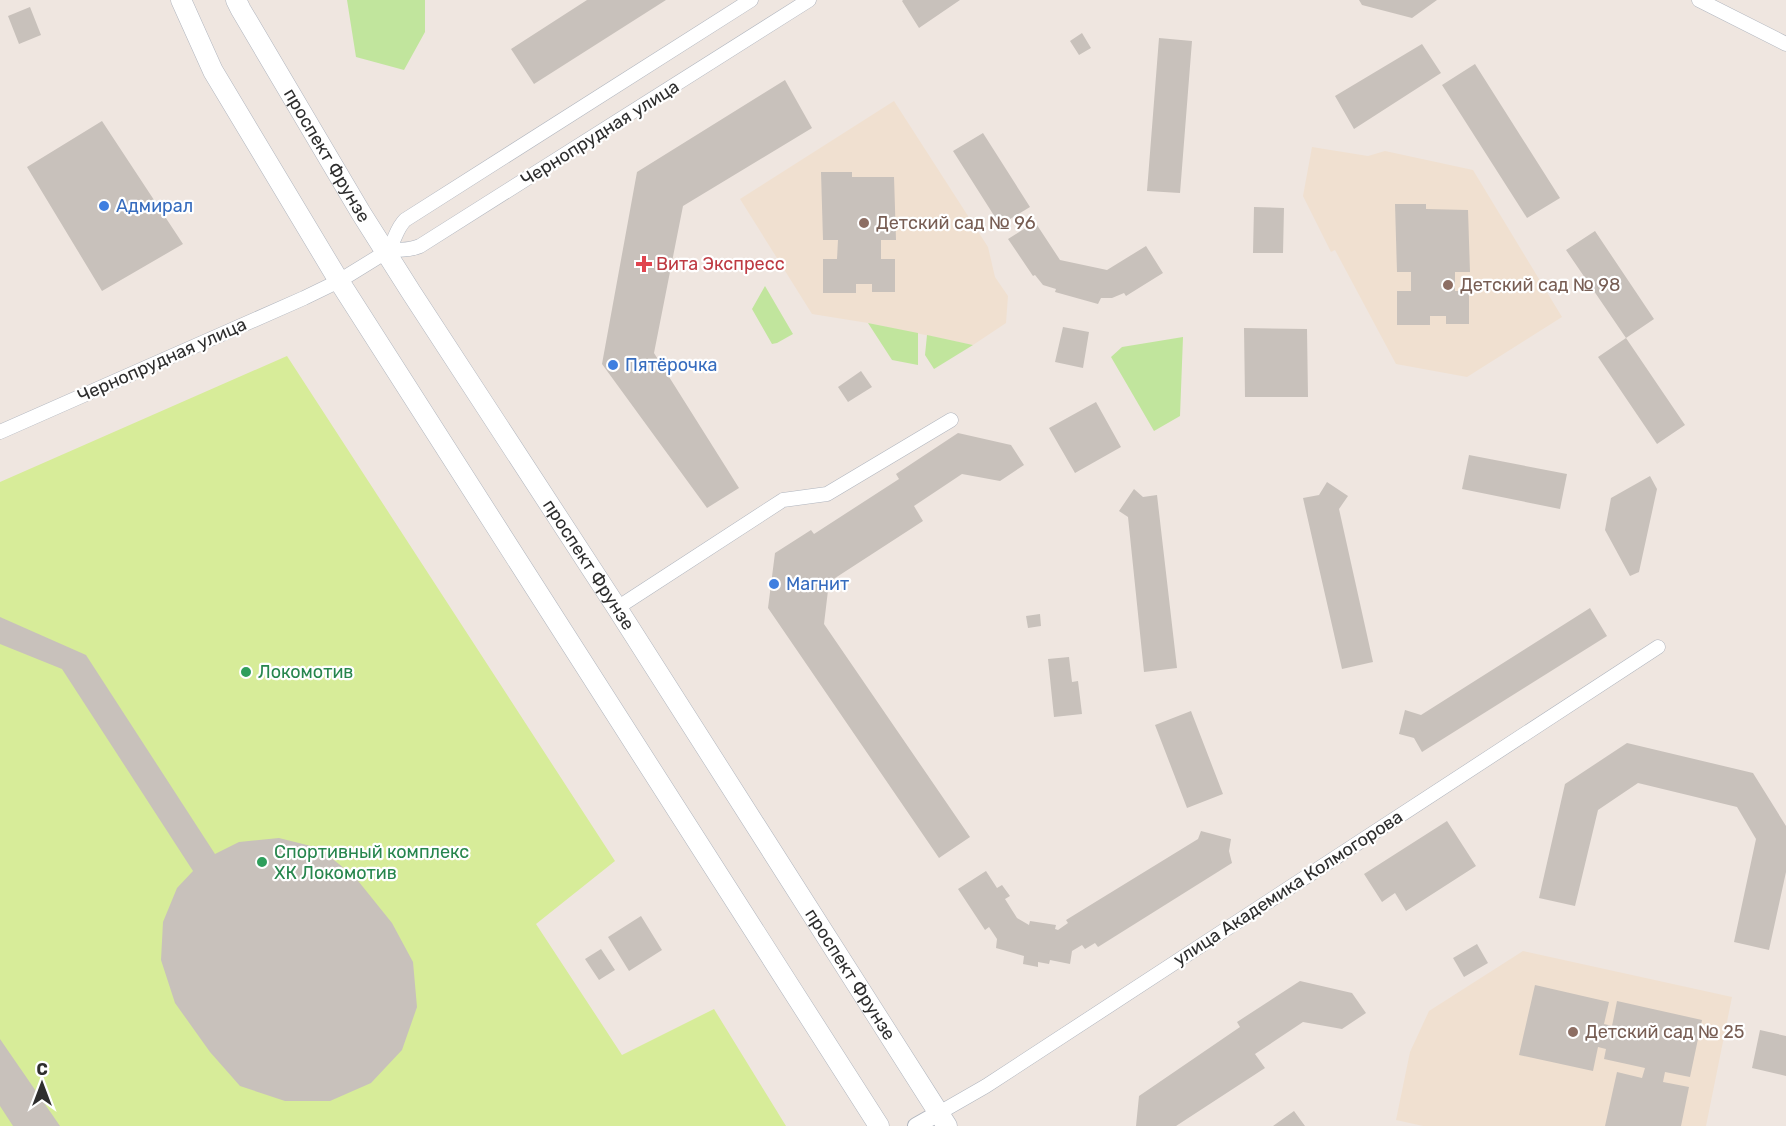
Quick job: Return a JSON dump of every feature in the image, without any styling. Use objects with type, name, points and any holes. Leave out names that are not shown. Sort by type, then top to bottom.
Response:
[{"type":"main road","points":[[181,0],[213,71],[339,280],[879,1126]]},
{"type":"main road","name":"проспект Фрунзе","points":[[236,0],[386,252],[617,608],[943,1119]]},
{"type":"street","name":"Чернопрудная улица","points":[[386,252],[399,226],[405,220],[751,0]]},
{"type":"street","name":"Чернопрудная улица","points":[[0,432],[298,301],[386,252],[409,251],[420,246],[809,0]]},
{"type":"street","points":[[1699,0],[1786,44]]},
{"type":"street","points":[[617,608],[783,500],[827,494],[951,420]]},
{"type":"street","name":"улица Академика Колмогорова","points":[[916,1126],[943,1119],[986,1086],[1658,647]]},
{"type":"shaded area","name":"Детский сад № 96","points":[[894,101],[988,247],[995,277],[1008,296],[1006,323],[973,345],[812,314],[740,199]]},
{"type":"shaded area","name":"Детский сад № 98","points":[[1312,147],[1368,156],[1385,151],[1473,170],[1562,317],[1467,377],[1396,364],[1335,250],[1331,252],[1303,196]]},
{"type":"shaded area","name":"Детский сад № 25","points":[[1523,951],[1732,997],[1706,1126],[1423,1126],[1396,1120],[1410,1052],[1429,1011]]},
{"type":"green space","points":[[347,0],[425,0],[425,32],[404,70],[356,57]]},
{"type":"green space","points":[[765,286],[793,334],[772,344],[752,309]]},
{"type":"green space","points":[[868,323],[918,333],[918,365],[892,360]]},
{"type":"green space","points":[[927,335],[973,345],[934,369],[925,355]]},
{"type":"green space","points":[[1183,337],[1180,416],[1154,431],[1111,357],[1122,347]]},
{"type":"green space","name":"Локомотив","points":[[287,356],[615,861],[536,924],[622,1055],[714,1009],[786,1126],[0,1126],[0,482]]},
{"type":"building","points":[[587,0],[666,0],[534,84],[511,49]]},
{"type":"building","points":[[903,0],[960,0],[919,28]]},
{"type":"building","points":[[1359,0],[1437,0],[1412,18],[1362,5]]},
{"type":"building","points":[[30,7],[41,35],[19,44],[8,16]]},
{"type":"building","points":[[1082,33],[1091,48],[1079,55],[1070,41]]},
{"type":"building","points":[[1159,38],[1192,41],[1180,193],[1147,191]]},
{"type":"building","points":[[1422,44],[1441,73],[1354,129],[1335,96]]},
{"type":"building","points":[[1475,64],[1560,198],[1527,218],[1442,85]]},
{"type":"building","points":[[785,80],[812,128],[683,206],[654,353],[739,488],[707,508],[602,364],[637,172]]},
{"type":"building","name":"Адмирал","points":[[102,121],[183,244],[102,291],[27,167]]},
{"type":"building","points":[[983,133],[1030,207],[1000,225],[953,151]]},
{"type":"building","points":[[821,172],[852,172],[852,177],[894,177],[896,240],[881,240],[881,259],[895,259],[895,292],[872,292],[872,284],[856,284],[856,293],[823,293],[823,259],[837,259],[838,240],[823,240]]},
{"type":"building","points":[[1395,204],[1426,204],[1426,209],[1468,210],[1470,272],[1455,272],[1455,291],[1469,291],[1469,324],[1446,324],[1446,316],[1430,316],[1430,325],[1397,325],[1397,291],[1411,291],[1411,272],[1397,272]]},
{"type":"building","points":[[1254,207],[1284,208],[1283,253],[1253,253]]},
{"type":"building","points":[[1035,222],[1060,260],[1107,270],[1146,246],[1163,273],[1126,296],[1124,293],[1112,298],[1101,298],[1098,304],[1055,292],[1056,289],[1043,285],[1035,275],[1033,276],[1008,239]]},
{"type":"building","points":[[1595,231],[1654,319],[1626,338],[1566,250]]},
{"type":"building","points":[[1063,327],[1089,332],[1083,368],[1055,362]]},
{"type":"building","points":[[1244,328],[1307,329],[1308,397],[1245,397]]},
{"type":"building","points":[[1626,338],[1685,425],[1657,444],[1598,357]]},
{"type":"building","points":[[861,371],[872,387],[848,402],[838,387]]},
{"type":"building","points":[[1096,402],[1121,447],[1075,473],[1049,428]]},
{"type":"building","points":[[958,433],[1011,445],[1024,465],[1000,481],[962,474],[914,506],[923,521],[829,582],[824,624],[970,837],[939,858],[768,608],[775,553],[811,530],[814,534],[899,479],[896,474]]},
{"type":"building","points":[[1469,455],[1567,474],[1560,509],[1462,489]]},
{"type":"building","points":[[1650,476],[1657,489],[1639,572],[1630,576],[1605,530],[1611,498]]},
{"type":"building","points":[[1327,482],[1348,496],[1339,509],[1373,662],[1342,669],[1303,498],[1319,495]]},
{"type":"building","points":[[1134,489],[1143,497],[1157,495],[1177,668],[1144,672],[1128,517],[1119,511]]},
{"type":"building","points":[[1590,608],[1607,636],[1422,752],[1414,738],[1399,734],[1405,710],[1421,715]]},
{"type":"building","points":[[1040,614],[1041,626],[1028,628],[1026,616]]},
{"type":"building","name":"Спортивный комплекс ХК Локомотив","points":[[0,617],[86,655],[215,854],[239,842],[279,838],[319,848],[355,877],[392,923],[413,962],[417,1007],[402,1050],[371,1083],[330,1101],[285,1101],[240,1086],[210,1052],[175,1003],[161,960],[163,922],[177,888],[193,871],[62,669],[0,644]]},
{"type":"building","points":[[1069,657],[1072,682],[1078,681],[1082,714],[1054,717],[1048,659]]},
{"type":"building","points":[[1191,711],[1223,794],[1187,808],[1155,725]]},
{"type":"building","points":[[1627,743],[1753,773],[1786,826],[1786,872],[1769,950],[1734,942],[1756,839],[1737,807],[1638,783],[1598,810],[1575,906],[1539,898],[1565,784]]},
{"type":"building","points":[[1447,821],[1476,866],[1406,911],[1395,893],[1382,902],[1364,874]]},
{"type":"building","points":[[1201,831],[1231,839],[1229,851],[1232,863],[1098,947],[1095,943],[1085,949],[1082,945],[1072,951],[1070,964],[1050,960],[1049,964],[1038,962],[1038,967],[1023,964],[1024,956],[996,948],[997,939],[989,927],[985,930],[958,889],[986,871],[997,888],[1002,885],[1010,896],[1005,899],[1017,918],[1029,925],[1030,921],[1056,925],[1055,929],[1058,930],[1068,923],[1066,920],[1198,839]]},
{"type":"building","points":[[641,916],[662,950],[629,971],[608,937]]},
{"type":"building","points":[[1477,944],[1488,963],[1464,977],[1453,958]]},
{"type":"building","points":[[601,949],[615,970],[599,980],[585,959]]},
{"type":"building","points":[[1300,981],[1352,993],[1366,1013],[1342,1029],[1303,1022],[1255,1054],[1265,1068],[1176,1126],[1136,1126],[1139,1096],[1240,1027],[1237,1022]]},
{"type":"building","points":[[1535,985],[1609,1002],[1604,1024],[1612,1026],[1617,1001],[1702,1020],[1690,1077],[1665,1072],[1663,1082],[1689,1087],[1681,1126],[1605,1126],[1617,1072],[1642,1078],[1645,1068],[1604,1059],[1606,1049],[1598,1047],[1593,1071],[1519,1055]]},
{"type":"building","points":[[1760,1030],[1786,1036],[1786,1076],[1752,1068]]},
{"type":"building","points":[[0,1039],[60,1126],[13,1126],[0,1106]]},
{"type":"building","points":[[1294,1111],[1305,1126],[1273,1126]]},
{"type":"place","name":"Адмирал","points":[[104,206]]},
{"type":"place","name":"Детский сад № 96","points":[[864,223]]},
{"type":"place","name":"Вита Экспресс","points":[[644,264]]},
{"type":"place","name":"Детский сад № 98","points":[[1448,285]]},
{"type":"place","name":"Пятёрочка","points":[[613,365]]},
{"type":"place","name":"Магнит","points":[[774,584]]},
{"type":"place","name":"Локомотив","points":[[246,672]]},
{"type":"place","name":"Спортивный комплекс ХК Локомотив","points":[[262,862]]},
{"type":"place","name":"Детский сад № 25","points":[[1573,1032]]}]
